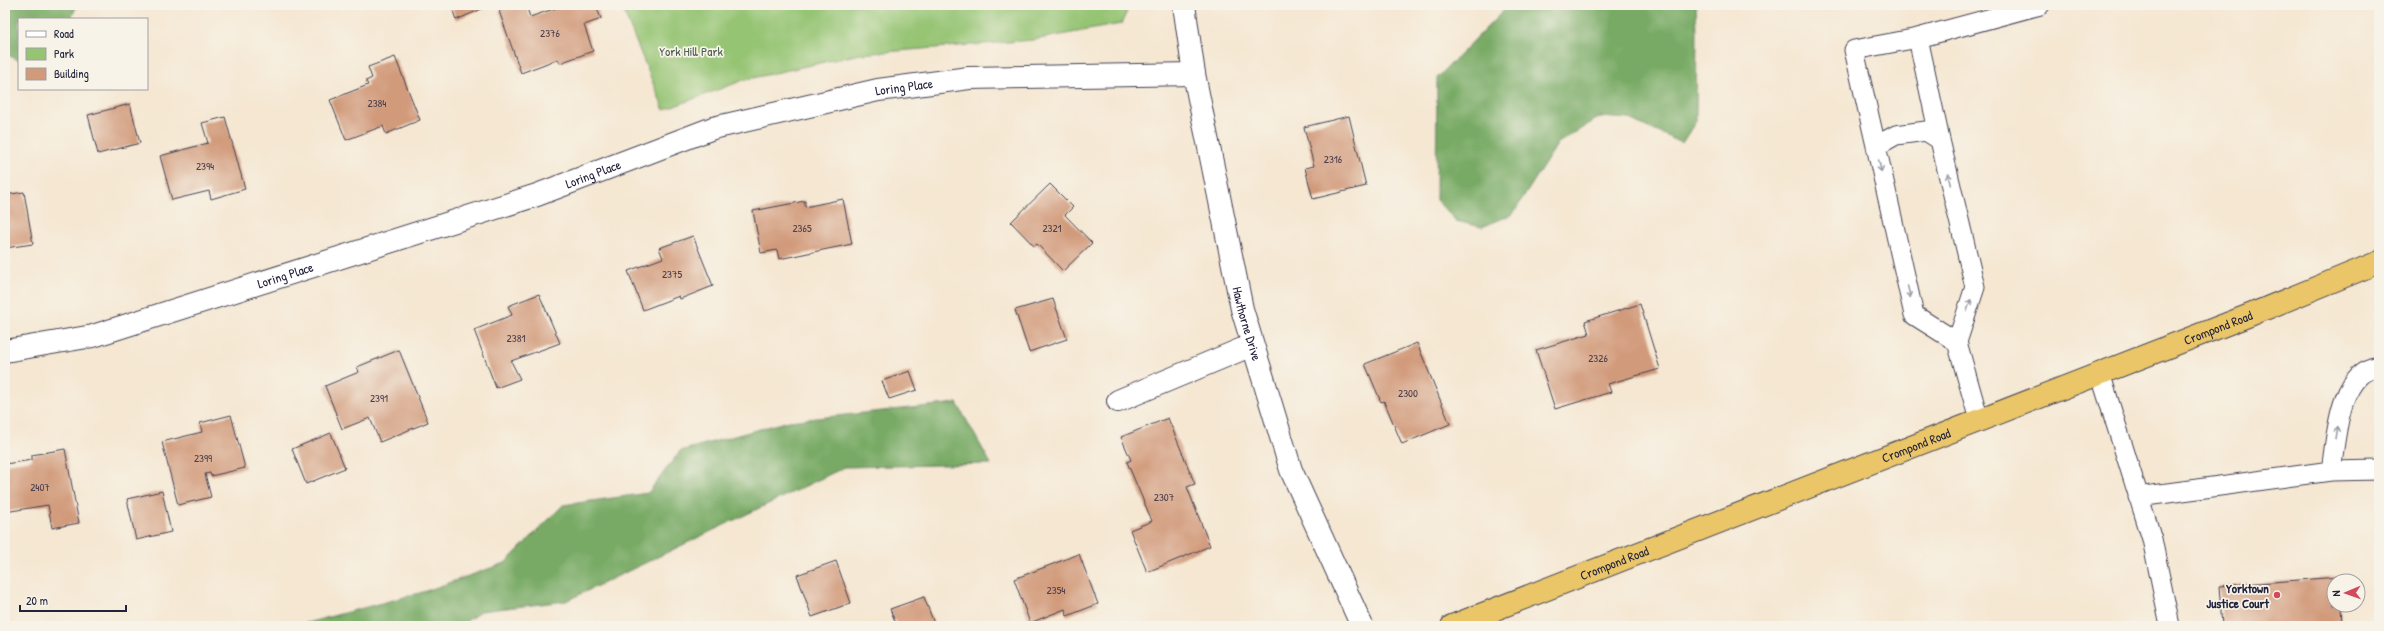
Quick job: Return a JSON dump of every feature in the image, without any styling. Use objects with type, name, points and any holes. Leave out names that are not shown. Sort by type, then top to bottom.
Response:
[{"type":"highway","name":"Crompond Road","points":[[1452,626],[2100,374],[2379,262]]},
{"type":"street","name":"Hawthorne Drive","points":[[1184,5],[1194,74],[1242,309],[1252,345],[1290,470],[1362,626]]},
{"type":"street","name":"Loring Place","points":[[5,351],[93,336],[537,195],[713,128],[743,121],[878,90],[969,78],[1194,74]]},
{"type":"street","points":[[1118,401],[1252,345]]},
{"type":"lane","points":[[1957,342],[1914,315],[1854,50],[1918,38],[2040,5]]},
{"type":"lane","points":[[1918,38],[1940,140],[1975,287],[1957,342],[1980,420]]},
{"type":"lane","points":[[1876,146],[1896,135],[1926,131],[1940,140]]},
{"type":"lane","points":[[2331,471],[2342,402],[2359,376],[2379,366]]},
{"type":"lane","points":[[2100,374],[2152,539],[2170,626]]},
{"type":"lane","points":[[2138,497],[2331,471],[2379,470]]},
{"type":"green space","points":[[5,5],[77,5],[71,18],[18,18],[18,60],[5,54]]},
{"type":"green space","name":"York Hill Park","points":[[621,5],[1130,5],[1121,24],[1033,40],[860,54],[744,80],[664,110]]},
{"type":"green space","points":[[1509,5],[1696,5],[1696,121],[1682,143],[1629,119],[1600,117],[1558,143],[1513,214],[1482,227],[1456,221],[1436,200],[1437,78]]},
{"type":"green space","points":[[957,403],[991,464],[845,467],[566,601],[481,611],[460,626],[295,626],[423,592],[505,563],[563,505],[648,493],[680,451],[789,421]]},
{"type":"building","points":[[451,5],[491,5],[456,20]]},
{"type":"building","points":[[517,5],[526,5],[530,17],[565,5],[596,5],[601,19],[584,25],[593,51],[560,63],[558,59],[521,73],[499,11]]},
{"type":"building","points":[[395,57],[420,120],[386,134],[383,126],[346,140],[330,100],[368,85],[366,81],[372,78],[368,67]]},
{"type":"building","points":[[130,104],[140,143],[98,154],[88,115]]},
{"type":"building","points":[[1349,116],[1366,186],[1313,199],[1305,168],[1314,166],[1304,127]]},
{"type":"building","points":[[225,117],[245,189],[211,199],[209,191],[172,200],[160,156],[208,143],[202,123]]},
{"type":"building","points":[[1050,184],[1073,207],[1065,215],[1092,243],[1063,271],[1037,244],[1034,246],[1011,222]]},
{"type":"building","points":[[24,192],[33,244],[5,248],[5,195]]},
{"type":"building","points":[[843,199],[852,244],[779,259],[777,250],[761,253],[753,211],[805,201],[805,207]]},
{"type":"building","points":[[693,236],[713,286],[680,299],[679,296],[643,310],[628,271],[663,258],[659,248]]},
{"type":"building","points":[[539,294],[560,343],[511,361],[520,379],[496,388],[474,330],[512,315],[508,306]]},
{"type":"building","points":[[1053,299],[1067,339],[1029,352],[1015,310]]},
{"type":"building","points":[[1640,304],[1660,369],[1608,384],[1611,392],[1555,409],[1536,350],[1589,334],[1585,321]]},
{"type":"building","points":[[1417,343],[1450,424],[1402,444],[1384,401],[1381,402],[1365,364]]},
{"type":"building","points":[[399,350],[428,422],[380,442],[370,418],[342,429],[325,386],[359,372],[357,367]]},
{"type":"building","points":[[910,371],[917,390],[889,399],[882,381]]},
{"type":"building","points":[[231,415],[245,468],[211,476],[210,473],[205,474],[211,497],[178,505],[162,442],[202,432],[200,423]]},
{"type":"building","points":[[1168,418],[1195,484],[1187,487],[1210,546],[1147,572],[1130,530],[1152,521],[1127,462],[1131,460],[1121,437]]},
{"type":"building","points":[[331,433],[345,468],[306,484],[292,449]]},
{"type":"building","points":[[65,449],[79,523],[52,528],[48,505],[5,512],[5,464],[32,460],[32,455]]},
{"type":"building","points":[[162,491],[171,532],[136,540],[127,499]]},
{"type":"building","points":[[1079,554],[1098,604],[1067,616],[1065,609],[1030,623],[1014,579]]},
{"type":"building","points":[[836,561],[851,603],[812,617],[797,575]]},
{"type":"building","name":"Yorktown Justice Court","points":[[2326,578],[2326,613],[2341,613],[2342,626],[2222,626],[2219,586]]},
{"type":"building","points":[[924,597],[935,626],[897,626],[890,609]]},
{"type":"place","name":"Yorktown Justice Court","points":[[2277,595]]}]
